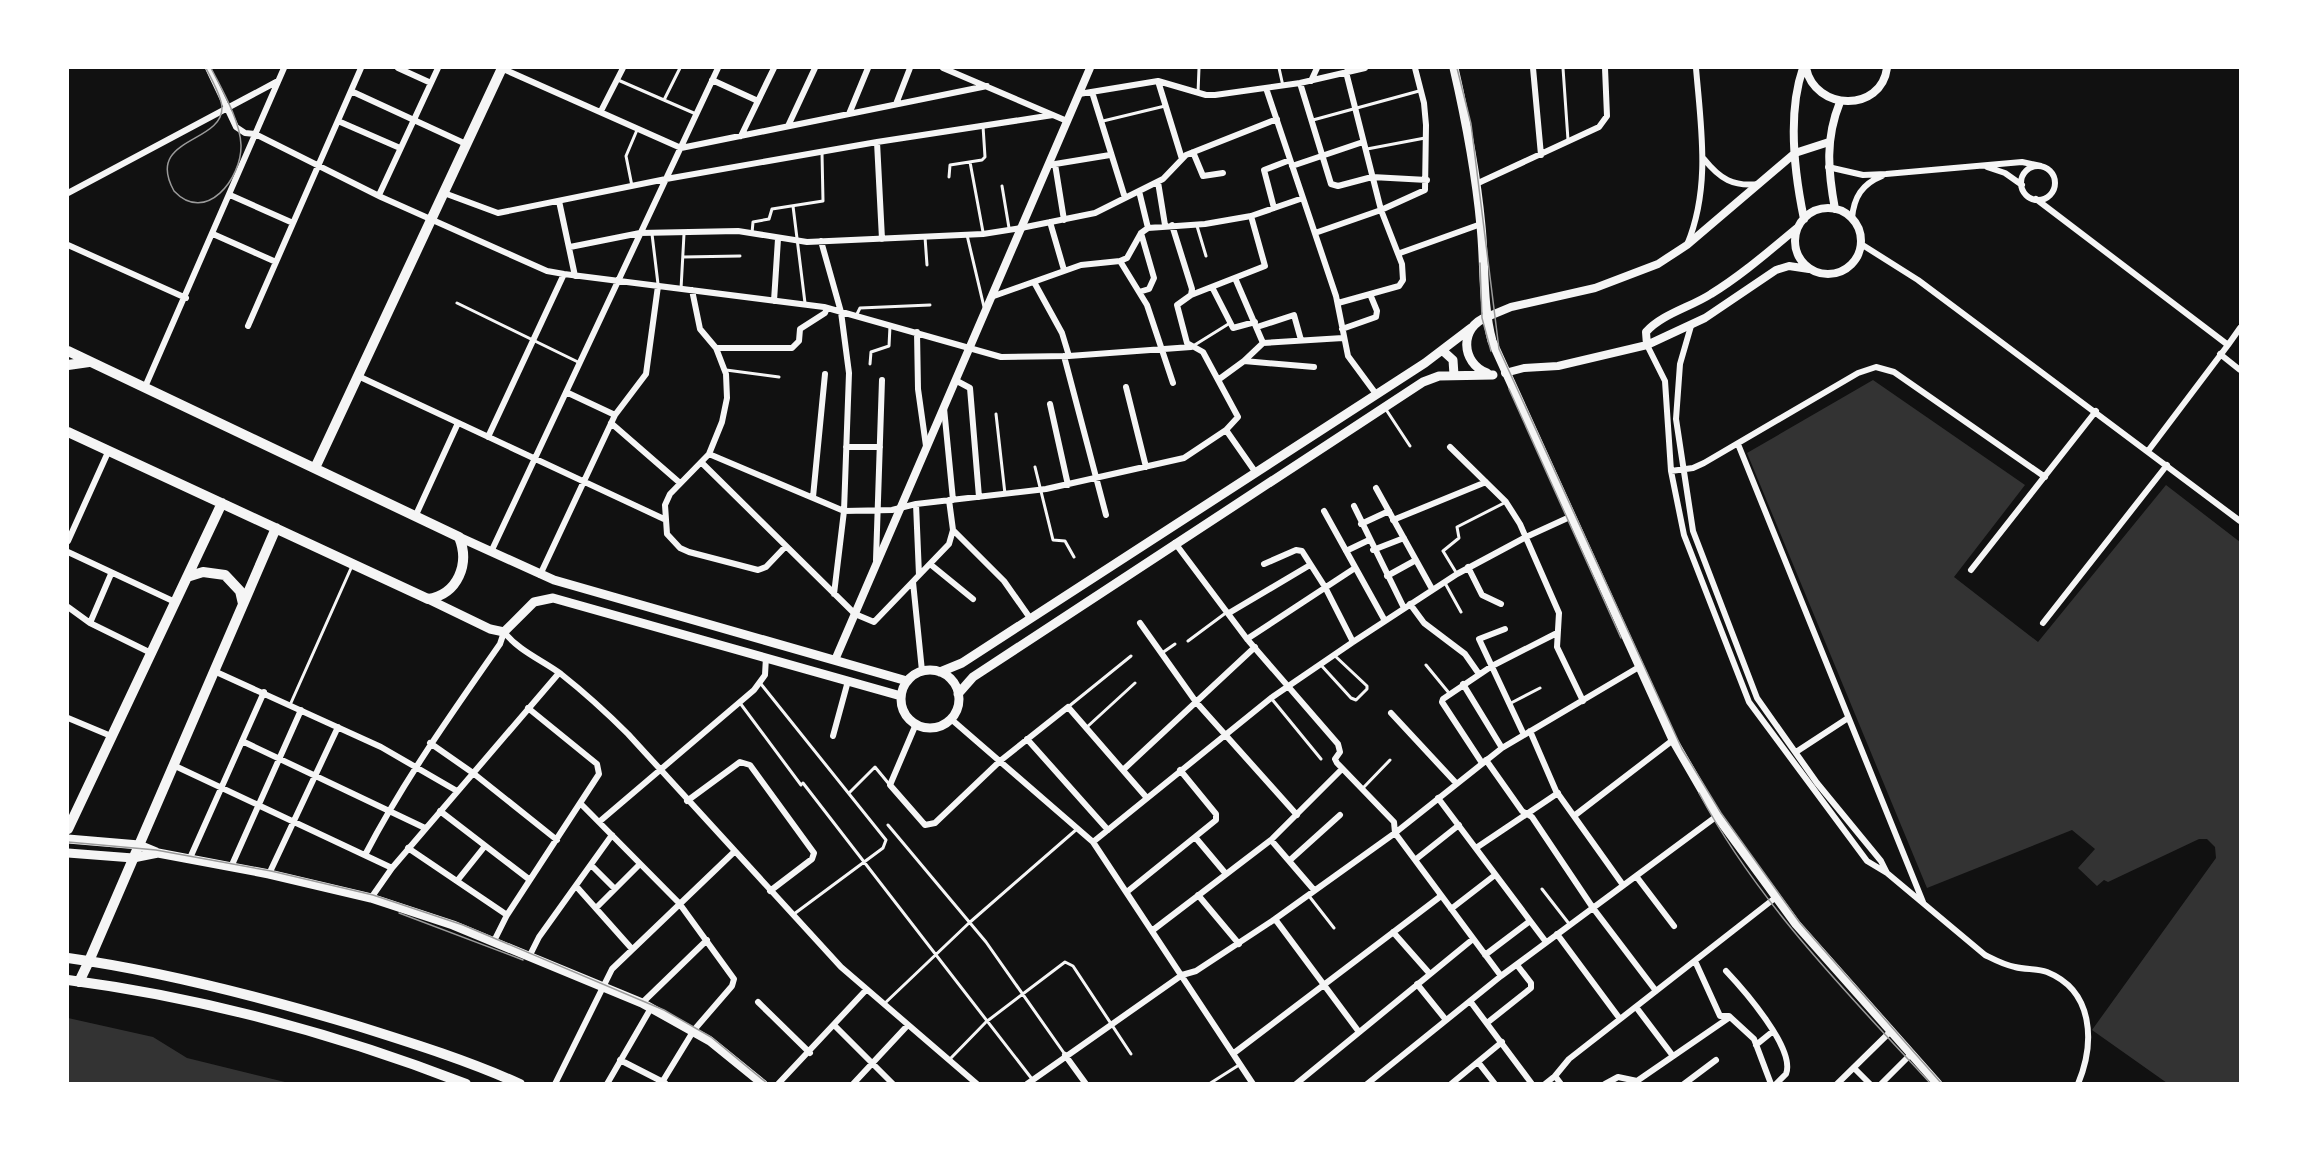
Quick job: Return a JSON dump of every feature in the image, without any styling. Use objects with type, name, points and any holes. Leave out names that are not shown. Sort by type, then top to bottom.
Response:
[{"type":"main road","points":[[315,468],[502,68]]},
{"type":"main road","points":[[1454,68],[1468,127],[1476,184],[1487,316],[1492,340],[1673,740],[1717,816],[1775,898],[1937,1081]]},
{"type":"main road","points":[[940,672],[962,663],[1256,473],[1442,350],[1487,316]]},
{"type":"main road","points":[[1471,328],[1466,344],[1471,361],[1484,372],[1493,375]]},
{"type":"main road","points":[[1442,350],[1453,360],[1454,375]]},
{"type":"main road","points":[[68,351],[540,575],[907,681]]},
{"type":"main road","points":[[68,365],[89,362]]},
{"type":"main road","points":[[958,693],[973,677],[1384,406],[1432,377],[1505,373]]},
{"type":"main road","points":[[68,432],[490,629],[504,632],[534,602],[554,598],[901,696]]},
{"type":"main road","points":[[68,829],[222,503]]},
{"type":"main road","points":[[79,982],[276,528]]},
{"type":"main road","points":[[428,599],[446,594],[454,586],[460,574],[464,550],[459,537]]},
{"type":"main road","points":[[187,577],[203,572],[225,575],[240,591],[243,604]]},
{"type":"main road","points":[[922,670],[940,672],[952,680],[958,693],[958,707],[951,719],[934,727],[916,724],[904,712],[901,696],[907,681],[922,670]]},
{"type":"main road","points":[[68,839],[139,845],[158,853],[270,874],[371,898],[494,941],[642,1003],[694,1030],[763,1083]]},
{"type":"main road","points":[[68,853],[133,858],[158,853]]},
{"type":"main road","points":[[68,958],[290,1006],[413,1044],[520,1083]]},
{"type":"main road","points":[[68,980],[195,1002],[279,1021],[354,1043],[466,1083]]},
{"type":"street","points":[[208,68],[236,127],[245,133],[255,134],[379,195],[548,271],[827,308],[1007,357],[1066,356],[1191,347]]},
{"type":"street","points":[[146,387],[284,68]]},
{"type":"street","points":[[248,326],[361,68]]},
{"type":"street","points":[[398,68],[431,83]]},
{"type":"street","points":[[379,195],[438,68]]},
{"type":"street","points":[[502,68],[681,148],[987,86]]},
{"type":"street","points":[[602,111],[623,68]]},
{"type":"street","points":[[491,552],[718,68]]},
{"type":"street","points":[[741,136],[774,68]]},
{"type":"street","points":[[788,126],[815,68]]},
{"type":"street","points":[[849,114],[868,68]]},
{"type":"street","points":[[896,104],[910,68]]},
{"type":"street","points":[[943,68],[1067,121]]},
{"type":"street","points":[[835,660],[1021,228],[1052,164],[1067,121],[1090,68]]},
{"type":"street","points":[[1311,81],[1317,68]]},
{"type":"street","points":[[1079,94],[1158,81],[1197,93],[1215,95],[1311,81],[1365,68]]},
{"type":"street","points":[[1315,233],[1381,210],[1425,189],[1427,138],[1421,91],[1415,68]]},
{"type":"street","points":[[1533,68],[1540,154]]},
{"type":"street","points":[[1476,184],[1604,122],[1607,109],[1605,68]]},
{"type":"street","points":[[1687,245],[1701,200],[1703,159],[1696,68]]},
{"type":"street","points":[[1804,68],[1819,91],[1840,102],[1852,102],[1874,92],[1882,83],[1887,68]]},
{"type":"street","points":[[1804,68],[1796,90],[1795,153],[1804,219]]},
{"type":"street","points":[[1338,303],[1402,282],[1400,253],[1381,210],[1346,72]]},
{"type":"street","points":[[712,80],[758,101]]},
{"type":"street","points":[[68,193],[278,81]]},
{"type":"street","points":[[1158,81],[1182,159]]},
{"type":"street","points":[[1299,83],[1333,186],[1372,177],[1427,180]]},
{"type":"street","points":[[1266,88],[1338,303],[1348,356],[1376,394]]},
{"type":"street","points":[[351,91],[466,144]]},
{"type":"street","points":[[1092,92],[1125,198]]},
{"type":"street","points":[[1835,209],[1827,167],[1833,120],[1840,102]]},
{"type":"street","points":[[444,193],[496,213],[666,179],[877,142],[1053,115]]},
{"type":"street","points":[[570,247],[651,232],[752,234],[796,242],[821,242],[983,234],[1021,228],[1095,213],[1158,182],[1182,159],[1193,152],[1277,119]]},
{"type":"street","points":[[338,121],[400,148]]},
{"type":"street","points":[[877,142],[882,239]]},
{"type":"street","points":[[1274,208],[1264,170],[1363,142]]},
{"type":"street","points":[[1487,316],[1595,288],[1658,264],[1687,245],[1795,153],[1829,142]]},
{"type":"street","points":[[1193,152],[1203,176],[1223,173]]},
{"type":"street","points":[[1052,164],[1110,155]]},
{"type":"street","points":[[1703,159],[1716,174],[1730,183],[1745,186],[1761,184]]},
{"type":"street","points":[[1827,167],[1863,175],[2022,162],[2041,166],[2053,175],[2055,187],[2048,197],[2036,200]]},
{"type":"street","points":[[1052,164],[1064,220]]},
{"type":"street","points":[[1980,166],[2005,173],[2022,185],[2028,196],[2228,345]]},
{"type":"street","points":[[2022,185],[2027,171],[2041,166]]},
{"type":"street","points":[[1852,218],[1858,194],[1874,179],[1886,174]]},
{"type":"street","points":[[1158,182],[1168,225],[1192,289],[1191,295]]},
{"type":"street","points":[[1139,191],[1148,228]]},
{"type":"street","points":[[230,195],[293,223]]},
{"type":"street","points":[[991,297],[1064,270],[1087,264],[1120,261],[1133,251],[1141,233],[1148,228],[1196,225],[1251,216],[1303,198]]},
{"type":"street","points":[[559,201],[576,276]]},
{"type":"street","points":[[1505,373],[1558,366],[1647,345],[1690,326],[1776,270],[1789,266],[1820,273],[1842,272],[1858,255],[1861,244],[1857,226],[1852,218],[1835,209],[1813,212],[1798,228],[1725,285],[1654,324],[1646,332],[1647,345],[1665,381],[1671,471],[1684,535],[1749,702],[1867,861],[1887,873],[1985,955],[2008,966],[2047,973],[2060,979],[2076,994],[2085,1010],[2090,1037],[2078,1083]]},
{"type":"street","points":[[709,454],[844,511],[878,511],[916,504],[1039,490],[1184,458],[1226,430],[1237,419],[1237,414],[1203,352],[1187,343],[1176,307],[1180,301],[1191,295],[1265,266],[1251,216]]},
{"type":"street","points":[[1050,222],[1064,270]]},
{"type":"street","points":[[1400,253],[1481,224]]},
{"type":"street","points":[[1798,228],[1796,250],[1809,269]]},
{"type":"street","points":[[1139,292],[1149,289],[1154,278],[1141,233]]},
{"type":"street","points":[[213,234],[276,262]]},
{"type":"street","points":[[774,301],[778,239]]},
{"type":"street","points":[[821,242],[841,312],[849,373],[844,511],[834,594]]},
{"type":"street","points":[[1861,244],[1918,280],[2241,521]]},
{"type":"street","points":[[68,245],[186,298]]},
{"type":"street","points":[[1120,261],[1139,292],[1163,350],[1173,383]]},
{"type":"street","points":[[488,437],[564,274]]},
{"type":"street","points":[[1235,278],[1263,343]]},
{"type":"street","points":[[1034,282],[1062,333],[1106,515]]},
{"type":"street","points":[[540,575],[615,415],[638,387],[648,367],[658,286]]},
{"type":"street","points":[[1212,287],[1230,323],[1237,329],[1294,315],[1301,340]]},
{"type":"street","points":[[692,290],[700,329],[716,348],[724,370],[727,398],[722,423],[709,454],[670,494],[665,505],[664,519],[668,534],[680,548],[753,570],[766,567],[786,546]]},
{"type":"street","points":[[1342,329],[1376,317],[1377,311],[1370,294]]},
{"type":"street","points":[[716,348],[792,348],[799,341],[800,329],[825,313],[827,308]]},
{"type":"street","points":[[1690,326],[1678,379],[1676,419],[1682,471],[1693,531],[1757,698],[1817,783],[1881,861],[1887,873]]},
{"type":"street","points":[[2148,451],[2241,328]]},
{"type":"street","points":[[917,332],[918,389],[926,447]]},
{"type":"street","points":[[1218,380],[1244,361],[1263,343],[1343,338]]},
{"type":"street","points":[[2220,354],[2241,369]]},
{"type":"street","points":[[1244,361],[1314,368]]},
{"type":"street","points":[[1671,471],[1682,471],[1704,464],[1858,373],[1876,367],[1894,372],[2045,477]]},
{"type":"street","points":[[813,497],[825,374]]},
{"type":"street","points":[[358,376],[664,519]]},
{"type":"street","points":[[876,564],[882,380]]},
{"type":"street","points":[[955,380],[970,388],[979,496]]},
{"type":"street","points":[[1126,387],[1146,466]]},
{"type":"street","points":[[566,392],[615,415]]},
{"type":"street","points":[[1050,404],[1068,485]]},
{"type":"street","points":[[702,463],[855,614],[876,622],[949,544],[953,530],[944,407]]},
{"type":"street","points":[[1971,570],[2096,411]]},
{"type":"street","points":[[415,517],[458,423]]},
{"type":"street","points":[[611,423],[680,483]]},
{"type":"street","points":[[1226,430],[1256,473]]},
{"type":"street","points":[[1737,444],[1923,903]]},
{"type":"street","points":[[846,447],[880,447]]},
{"type":"street","points":[[1450,447],[1506,502],[1526,537],[1558,613],[1557,647],[1583,701]]},
{"type":"street","points":[[68,536],[109,450]]},
{"type":"street","points":[[2043,622],[2168,465]]},
{"type":"street","points":[[1393,520],[1486,482]]},
{"type":"street","points":[[1376,488],[1432,589]]},
{"type":"street","points":[[916,504],[920,575]]},
{"type":"street","points":[[1354,506],[1373,550],[1407,606],[1424,623],[1465,654],[1479,674]]},
{"type":"street","points":[[1324,511],[1386,621]]},
{"type":"street","points":[[1361,524],[1389,511]]},
{"type":"street","points":[[1093,842],[1271,698],[1320,664],[1468,567],[1572,516]]},
{"type":"street","points":[[953,530],[1004,581],[1030,618]]},
{"type":"street","points":[[1373,550],[1404,538]]},
{"type":"street","points":[[1346,551],[1369,540]]},
{"type":"street","points":[[1175,543],[1247,639],[1338,744],[1340,752],[1336,761],[1394,822],[1395,833],[1501,976]]},
{"type":"street","points":[[1264,564],[1299,549],[1325,588],[1353,642]]},
{"type":"street","points":[[68,552],[176,602]]},
{"type":"street","points":[[1387,576],[1416,561]]},
{"type":"street","points":[[930,564],[973,599]]},
{"type":"street","points":[[1229,612],[1310,565]]},
{"type":"street","points":[[1468,567],[1482,595],[1501,604]]},
{"type":"street","points":[[1247,639],[1355,568]]},
{"type":"street","points":[[90,623],[111,573]]},
{"type":"street","points":[[913,582],[922,670]]},
{"type":"street","points":[[68,607],[90,623],[151,653]]},
{"type":"street","points":[[1713,613],[1722,610]]},
{"type":"street","points":[[1140,623],[1196,702],[1297,816]]},
{"type":"street","points":[[1505,629],[1479,637],[1524,735]]},
{"type":"street","points":[[504,632],[512,642],[559,673],[628,734],[792,915],[866,990],[977,1083]]},
{"type":"street","points":[[365,855],[389,810],[430,743],[500,644],[504,632]]},
{"type":"street","points":[[1557,633],[1492,666],[1449,693],[1442,702],[1484,761],[1526,813],[1532,817],[1593,908],[1656,991]]},
{"type":"street","points":[[1123,770],[1255,647]]},
{"type":"street","points":[[599,822],[658,769],[740,703],[765,675],[766,657]]},
{"type":"street","points":[[1030,1081],[1182,975],[1196,971],[1275,919],[1395,833],[1502,748],[1639,667]]},
{"type":"street","points":[[214,671],[338,727],[416,766],[457,791]]},
{"type":"street","points":[[371,898],[408,848],[559,673]]},
{"type":"street","points":[[833,736],[849,681]]},
{"type":"street","points":[[1463,684],[1502,748]]},
{"type":"street","points":[[190,858],[264,692]]},
{"type":"street","points":[[916,724],[890,785],[922,823],[932,825],[1000,761],[1068,707],[1146,798]]},
{"type":"street","points":[[494,941],[507,915],[599,774],[597,764],[528,708]]},
{"type":"street","points":[[231,867],[301,710]]},
{"type":"street","points":[[1391,713],[1456,783]]},
{"type":"street","points":[[68,718],[111,736]]},
{"type":"street","points":[[1796,752],[1848,718]]},
{"type":"street","points":[[951,719],[1093,842],[1128,891],[1253,1083]]},
{"type":"street","points":[[270,874],[338,727]]},
{"type":"street","points":[[1530,731],[1558,793],[1623,885]]},
{"type":"street","points":[[1027,739],[1108,830]]},
{"type":"street","points":[[1574,816],[1673,740]]},
{"type":"street","points":[[242,741],[426,828]]},
{"type":"street","points":[[430,743],[473,773],[557,840]]},
{"type":"street","points":[[687,801],[740,762],[750,765],[814,853],[812,859],[770,891]]},
{"type":"street","points":[[173,765],[392,868]]},
{"type":"street","points":[[1153,930],[1271,840],[1342,769]]},
{"type":"street","points":[[1128,891],[1216,820],[1217,816],[1180,770]]},
{"type":"street","points":[[1476,848],[1558,793]]},
{"type":"street","points":[[1438,798],[1546,942]]},
{"type":"street","points":[[581,804],[679,903],[707,940],[734,982],[694,1030],[663,1083],[620,1060]]},
{"type":"street","points":[[440,811],[530,880]]},
{"type":"street","points":[[1289,861],[1340,815]]},
{"type":"street","points":[[1367,1083],[1501,976],[1717,816]]},
{"type":"street","points":[[1415,860],[1459,825]]},
{"type":"street","points":[[529,957],[539,937],[612,835]]},
{"type":"street","points":[[1195,837],[1226,874]]},
{"type":"street","points":[[1271,840],[1314,890]]},
{"type":"street","points":[[457,881],[484,846]]},
{"type":"street","points":[[408,848],[507,915]]},
{"type":"street","points":[[555,1083],[612,969],[734,852]]},
{"type":"street","points":[[596,908],[640,864]]},
{"type":"street","points":[[591,865],[615,889]]},
{"type":"street","points":[[1451,909],[1495,875]]},
{"type":"street","points":[[1636,876],[1674,926]]},
{"type":"street","points":[[576,886],[632,949]]},
{"type":"street","points":[[1198,895],[1239,944]]},
{"type":"street","points":[[1234,1053],[1441,896]]},
{"type":"street","points":[[1545,1083],[1555,1076],[1569,1059],[1775,898]]},
{"type":"street","points":[[1275,919],[1359,1032]]},
{"type":"street","points":[[1485,955],[1530,921]]},
{"type":"street","points":[[1393,932],[1430,974]]},
{"type":"street","points":[[1557,934],[1620,1019]]},
{"type":"street","points":[[1296,1083],[1473,939]]},
{"type":"street","points":[[642,1003],[707,940]]},
{"type":"street","points":[[1695,961],[1720,1016],[1730,1017],[1745,1029],[1756,1045],[1771,1083]]},
{"type":"street","points":[[1487,1023],[1530,988],[1531,983],[1517,965]]},
{"type":"street","points":[[1726,971],[1760,1010],[1788,1065],[1786,1074],[1776,1083]]},
{"type":"street","points":[[1417,984],[1446,1020]]},
{"type":"street","points":[[778,1083],[810,1053],[866,990]]},
{"type":"street","points":[[1470,1001],[1532,1083]]},
{"type":"street","points":[[758,1002],[810,1053]]},
{"type":"street","points":[[1636,1007],[1673,1056]]},
{"type":"street","points":[[607,1083],[651,1008]]},
{"type":"street","points":[[1605,1083],[1618,1077],[1638,1082],[1730,1017]]},
{"type":"street","points":[[834,1025],[893,1083]]},
{"type":"street","points":[[853,1083],[907,1026]]},
{"type":"street","points":[[1837,1083],[1891,1031]]},
{"type":"street","points":[[1756,1045],[1772,1032]]},
{"type":"street","points":[[1451,1083],[1502,1042]]},
{"type":"street","points":[[1881,1083],[1912,1053]]},
{"type":"street","points":[[1065,1055],[1086,1083]]},
{"type":"street","points":[[1684,1083],[1716,1060]]},
{"type":"street","points":[[1478,1062],[1495,1083]]},
{"type":"street","points":[[1854,1068],[1870,1083]]},
{"type":"street","points":[[1555,1076],[1561,1083]]},
{"type":"street","points":[[1375,1077],[1381,1083]]},
{"type":"lane","points":[[664,100],[680,68]]},
{"type":"lane","points":[[1197,93],[1199,68]]},
{"type":"lane","points":[[1280,68],[1283,86]]},
{"type":"lane","points":[[1563,68],[1568,141]]},
{"type":"lane","points":[[617,80],[696,114]]},
{"type":"lane","points":[[1310,121],[1421,91]]},
{"type":"lane","points":[[1101,122],[1165,106]]},
{"type":"lane","points":[[949,177],[950,165],[985,157],[983,126]]},
{"type":"lane","points":[[632,186],[626,156],[637,128]]},
{"type":"lane","points":[[1365,150],[1427,138]]},
{"type":"lane","points":[[752,234],[754,220],[769,219],[772,209],[820,203],[824,199],[822,152]]},
{"type":"lane","points":[[970,162],[983,234]]},
{"type":"lane","points":[[1002,186],[1009,230]]},
{"type":"lane","points":[[794,206],[796,242],[806,305]]},
{"type":"lane","points":[[1196,225],[1206,256]]},
{"type":"lane","points":[[651,232],[658,286]]},
{"type":"lane","points":[[681,289],[684,232]]},
{"type":"lane","points":[[967,235],[985,312]]},
{"type":"lane","points":[[925,237],[927,265]]},
{"type":"lane","points":[[683,257],[740,256]]},
{"type":"lane","points":[[457,303],[580,363]]},
{"type":"lane","points":[[857,316],[860,308],[930,305]]},
{"type":"lane","points":[[1191,347],[1230,323]]},
{"type":"lane","points":[[870,364],[871,352],[888,347],[890,325]]},
{"type":"lane","points":[[724,370],[779,377]]},
{"type":"lane","points":[[1384,406],[1410,446]]},
{"type":"lane","points":[[996,414],[1005,494]]},
{"type":"lane","points":[[1035,467],[1053,540],[1065,541],[1074,557]]},
{"type":"lane","points":[[1457,574],[1443,551],[1458,538],[1457,528],[1506,502]]},
{"type":"lane","points":[[290,705],[352,565]]},
{"type":"lane","points":[[1444,582],[1461,612]]},
{"type":"lane","points":[[1188,641],[1229,612]]},
{"type":"lane","points":[[1162,653],[1175,644]]},
{"type":"lane","points":[[1320,664],[1351,699],[1356,700],[1367,689],[1367,686],[1334,655]]},
{"type":"lane","points":[[1068,707],[1131,656]]},
{"type":"lane","points":[[1426,665],[1449,693]]},
{"type":"lane","points":[[760,683],[886,840],[884,847],[792,915]]},
{"type":"lane","points":[[1086,728],[1135,683]]},
{"type":"lane","points":[[1509,704],[1540,688]]},
{"type":"lane","points":[[1271,698],[1321,759]]},
{"type":"lane","points":[[740,703],[937,953],[1030,1081]]},
{"type":"lane","points":[[1362,789],[1390,760]]},
{"type":"lane","points":[[849,793],[875,767],[890,785]]},
{"type":"lane","points":[[888,825],[969,923],[1065,1055]]},
{"type":"lane","points":[[883,1005],[969,923],[1078,827]]},
{"type":"lane","points":[[1542,889],[1570,925]]},
{"type":"lane","points":[[1308,895],[1334,928]]},
{"type":"lane","points":[[950,1059],[986,1022],[1065,962],[1070,963],[1131,1054]]},
{"type":"lane","points":[[1209,1083],[1241,1064]]},
{"type":"shaded area","points":[[1873,380],[2025,485],[1954,577],[2038,642],[2166,485],[2240,542],[2240,1083],[2167,1083],[2092,1030],[2216,858],[2215,847],[2207,839],[2199,839],[2108,882],[2104,880],[2097,886],[2078,868],[2095,849],[2072,830],[1927,888],[1747,453]]},
{"type":"shaded area","points":[[68,1018],[153,1037],[187,1058],[289,1083],[68,1083]]},
{"type":"tram line","points":[[206,68],[221,102],[219,119],[211,128],[176,150],[169,160],[167,173],[174,191],[186,200],[198,203],[210,200],[220,193],[229,183],[240,158],[240,135],[234,115],[211,68]]},
{"type":"tram line","points":[[1457,68],[1471,124],[1499,349],[1682,749],[1721,813],[1800,923],[1942,1084]]},
{"type":"tram line","points":[[1480,263],[1482,318],[1491,351]]},
{"type":"tram line","points":[[1509,389],[1621,638]]},
{"type":"tram line","points":[[1699,793],[1722,833],[1776,909],[1836,981],[1931,1084]]},
{"type":"tram line","points":[[68,842],[156,850],[271,871],[373,895],[463,925],[664,1010],[711,1037],[768,1084]]},
{"type":"tram line","points":[[399,913],[523,960]]}]
